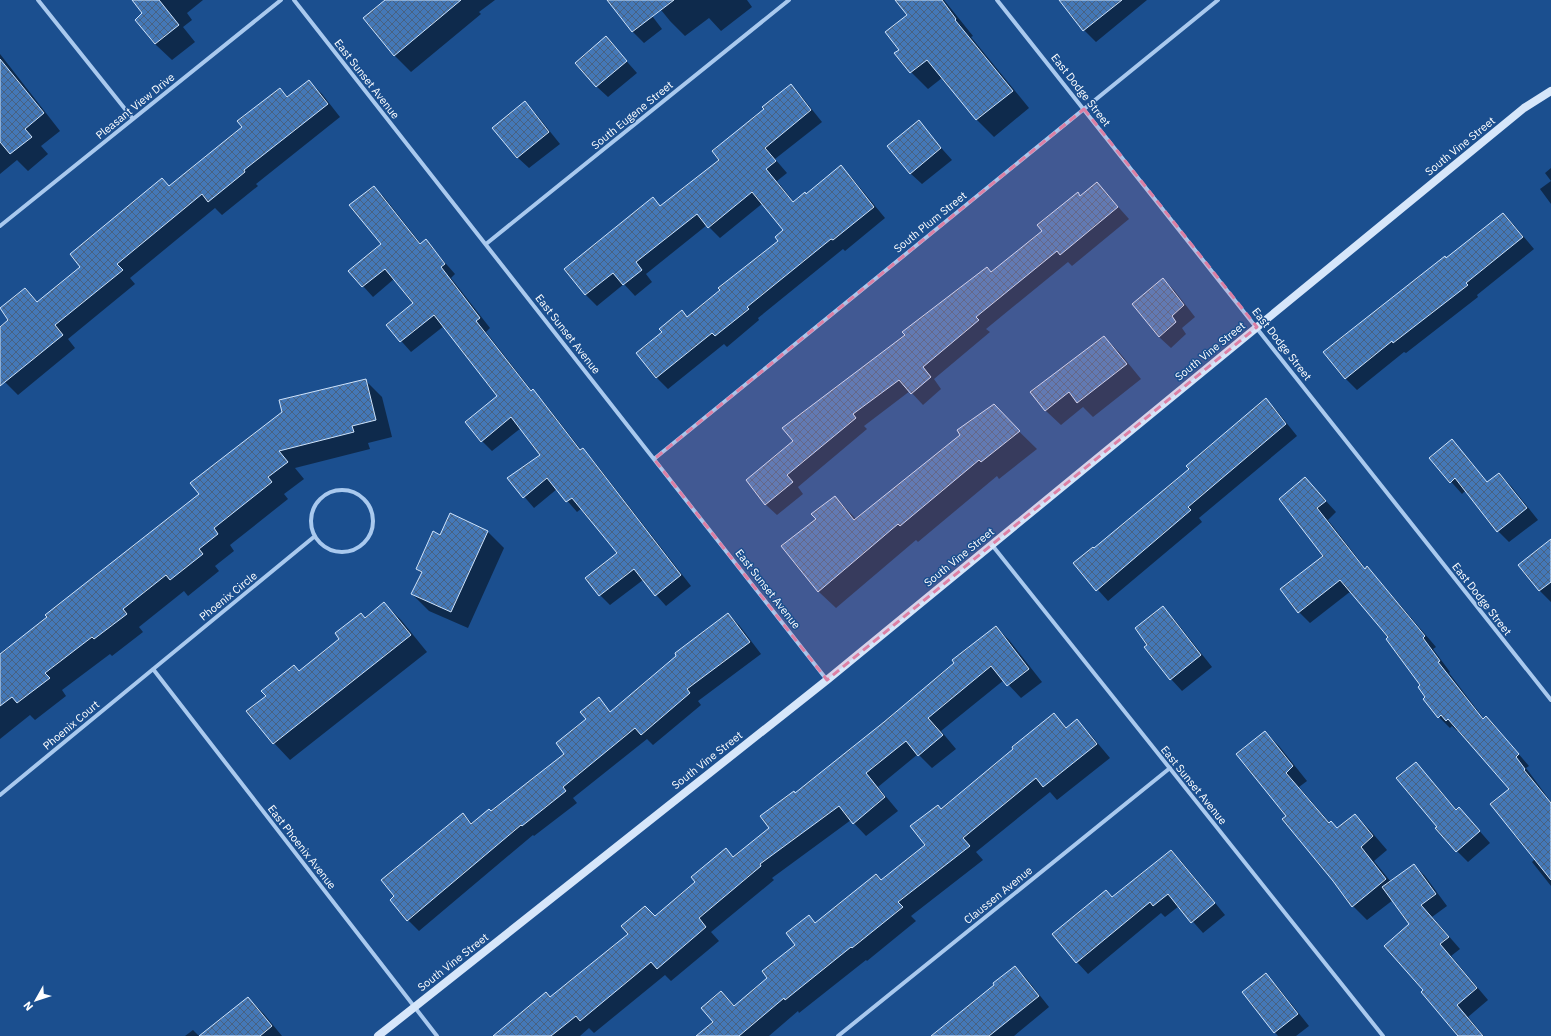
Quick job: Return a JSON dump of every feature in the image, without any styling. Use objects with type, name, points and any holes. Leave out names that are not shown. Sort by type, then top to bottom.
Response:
[{"type":"street","points":[[38,0],[133,119]]},
{"type":"street","name":"Pleasant View Drive","points":[[0,226],[281,0]]},
{"type":"street","name":"East Sunset Avenue","points":[[294,0],[827,680]]},
{"type":"street","name":"South Eugene Street","points":[[486,244],[789,0]]},
{"type":"street","name":"East Dodge Street","points":[[997,0],[1551,700]]},
{"type":"street","name":"South Plum Street","points":[[654,459],[1218,0]]},
{"type":"street","name":"South Vine Street","points":[[378,1036],[827,680],[1524,108],[1551,91]]},
{"type":"street","points":[[342,490],[353,492],[362,498],[369,506],[372,516],[370,535],[364,543],[356,549],[347,552],[338,552],[321,544],[315,536],[311,526],[312,516],[315,505],[322,497],[332,492],[342,490]]},
{"type":"street","name":"Phoenix Circle","points":[[153,669],[315,536]]},
{"type":"street","name":"East Sunset Avenue","points":[[991,545],[1383,1036]]},
{"type":"street","name":"Phoenix Court","points":[[0,795],[153,669]]},
{"type":"street","name":"East Phoenix Avenue","points":[[153,669],[437,1036]]},
{"type":"street","name":"Claussen Avenue","points":[[838,1036],[1170,768]]},
{"type":"highlighted area","points":[[1084,109],[1257,327],[827,680],[654,459]]},
{"type":"building","points":[[132,0],[159,0],[179,25],[155,44],[135,20],[142,13]]},
{"type":"building","points":[[385,0],[461,0],[394,56],[363,18]]},
{"type":"building","points":[[607,0],[674,0],[632,32]]},
{"type":"building","points":[[895,0],[942,0],[956,19],[955,20],[1013,91],[976,120],[927,60],[910,73],[894,53],[899,50],[885,32],[907,15]]},
{"type":"building","points":[[1059,0],[1122,0],[1083,31]]},
{"type":"building","points":[[606,36],[627,61],[596,87],[575,63]]},
{"type":"building","points":[[0,59],[44,113],[25,129],[32,137],[10,154],[0,142]]},
{"type":"building","points":[[309,80],[328,104],[244,170],[245,172],[208,202],[202,194],[117,264],[123,270],[55,325],[63,335],[0,386],[0,327],[8,320],[0,308],[25,288],[37,302],[80,267],[70,254],[162,178],[169,186],[242,127],[237,121],[280,88],[287,97]]},
{"type":"building","points":[[791,84],[811,110],[765,148],[776,161],[766,169],[793,202],[805,192],[806,194],[841,165],[874,207],[833,240],[831,239],[747,307],[749,309],[715,336],[712,333],[656,378],[636,353],[662,332],[659,329],[682,310],[687,317],[720,290],[718,288],[778,241],[775,237],[783,230],[752,192],[708,228],[697,214],[636,262],[642,270],[623,285],[613,273],[585,295],[564,269],[653,197],[660,206],[719,160],[712,151],[764,109],[762,107]]},
{"type":"building","points":[[525,101],[549,132],[517,158],[492,128]]},
{"type":"building","points":[[919,120],[941,148],[910,174],[887,146]]},
{"type":"building","points":[[1097,182],[1118,207],[1060,255],[1057,251],[976,317],[979,320],[923,367],[931,377],[911,394],[899,380],[853,414],[856,418],[787,475],[793,482],[765,505],[746,480],[793,441],[782,428],[905,335],[902,332],[987,267],[991,272],[1042,231],[1037,225],[1078,192],[1080,196]]},
{"type":"building","points":[[374,186],[420,244],[426,239],[445,264],[441,267],[480,318],[476,321],[531,391],[533,389],[580,450],[583,448],[681,575],[655,596],[634,569],[599,596],[585,578],[617,553],[572,498],[566,502],[547,478],[523,498],[507,478],[540,455],[511,417],[481,442],[465,422],[497,396],[434,315],[400,342],[386,325],[413,303],[385,269],[362,287],[348,271],[381,244],[349,205]]},
{"type":"building","points":[[1503,213],[1523,237],[1466,283],[1468,285],[1393,343],[1392,341],[1345,379],[1323,352],[1445,256],[1446,258]]},
{"type":"building","points":[[1163,278],[1184,305],[1172,316],[1176,322],[1159,337],[1132,304]]},
{"type":"building","points":[[1104,336],[1127,364],[1077,403],[1069,392],[1045,411],[1030,392]]},
{"type":"building","points":[[366,379],[376,420],[352,426],[354,432],[279,451],[288,462],[268,477],[272,482],[214,528],[218,534],[199,549],[203,554],[170,580],[166,575],[123,609],[127,614],[94,639],[92,637],[45,673],[50,678],[17,703],[12,697],[0,706],[0,654],[47,617],[45,615],[199,494],[190,483],[282,412],[279,400]]},
{"type":"building","points":[[1266,398],[1286,424],[1188,507],[1191,510],[1096,591],[1073,563],[1093,547],[1094,548],[1189,469],[1186,466]]},
{"type":"building","points":[[994,404],[1020,431],[981,462],[979,460],[900,526],[898,524],[818,592],[781,546],[816,519],[811,514],[835,496],[854,520],[960,435],[957,430]]},
{"type":"building","points":[[1452,439],[1487,482],[1499,473],[1527,508],[1497,532],[1455,478],[1450,483],[1429,458]]},
{"type":"building","points":[[1305,477],[1326,501],[1317,508],[1365,569],[1367,566],[1425,636],[1423,638],[1440,661],[1438,662],[1483,719],[1486,716],[1519,754],[1516,757],[1525,769],[1524,770],[1551,803],[1551,880],[1490,804],[1509,789],[1448,719],[1446,721],[1441,715],[1438,718],[1423,699],[1425,697],[1418,687],[1420,685],[1386,639],[1388,637],[1340,580],[1298,613],[1280,589],[1323,556],[1279,499]]},
{"type":"building","points":[[450,513],[488,531],[451,612],[411,594],[422,572],[416,569],[433,531],[440,535]]},
{"type":"building","points":[[1551,539],[1551,582],[1539,591],[1518,565]]},
{"type":"building","points":[[384,602],[411,635],[273,744],[246,711],[266,696],[261,691],[294,665],[299,671],[339,639],[335,633],[361,613],[365,618]]},
{"type":"building","points":[[1163,606],[1201,655],[1170,680],[1144,647],[1147,645],[1135,628]]},
{"type":"building","points":[[728,613],[750,642],[687,689],[690,693],[641,735],[635,728],[563,787],[566,791],[522,826],[521,825],[407,921],[390,900],[394,896],[381,880],[463,813],[471,824],[489,809],[491,811],[564,754],[556,743],[586,719],[580,712],[599,697],[610,712],[676,656],[675,653]]},
{"type":"building","points":[[996,626],[1029,669],[1007,686],[991,666],[928,718],[943,735],[918,756],[906,741],[866,773],[885,797],[853,824],[839,806],[760,864],[761,866],[699,918],[706,927],[657,969],[651,962],[580,1021],[576,1016],[551,1036],[493,1036],[546,992],[550,997],[628,934],[621,926],[645,906],[655,916],[695,882],[691,877],[726,848],[733,857],[769,828],[760,816],[794,791],[795,793],[884,722],[954,663],[952,660]]},
{"type":"building","points":[[1054,713],[1066,728],[1077,719],[1097,744],[1043,787],[1036,778],[963,838],[970,846],[898,902],[903,907],[785,1000],[784,998],[739,1036],[696,1036],[713,1022],[701,1008],[721,991],[734,1006],[767,978],[762,971],[795,945],[786,933],[809,915],[815,923],[876,874],[881,880],[925,845],[910,826],[938,805],[941,809],[1013,749],[1012,747]]},
{"type":"building","points":[[1265,731],[1293,766],[1286,773],[1329,823],[1331,821],[1337,828],[1355,814],[1373,836],[1361,847],[1386,879],[1352,907],[1333,881],[1282,819],[1286,816],[1236,754]]},
{"type":"building","points":[[1416,762],[1456,810],[1459,807],[1480,831],[1456,852],[1396,778]]},
{"type":"building","points":[[1171,850],[1215,903],[1191,923],[1168,894],[1153,906],[1150,902],[1076,963],[1052,934],[1106,890],[1112,897]]},
{"type":"building","points":[[1414,864],[1436,894],[1421,905],[1449,937],[1440,944],[1477,988],[1457,1005],[1483,1036],[1458,1036],[1421,992],[1423,990],[1384,946],[1409,924],[1382,887]]},
{"type":"building","points":[[1015,966],[1039,996],[989,1036],[931,1036],[994,985],[993,983]]},
{"type":"building","points":[[1266,973],[1298,1014],[1274,1033],[1242,992]]},
{"type":"building","points":[[248,997],[272,1026],[260,1036],[199,1036]]}]
